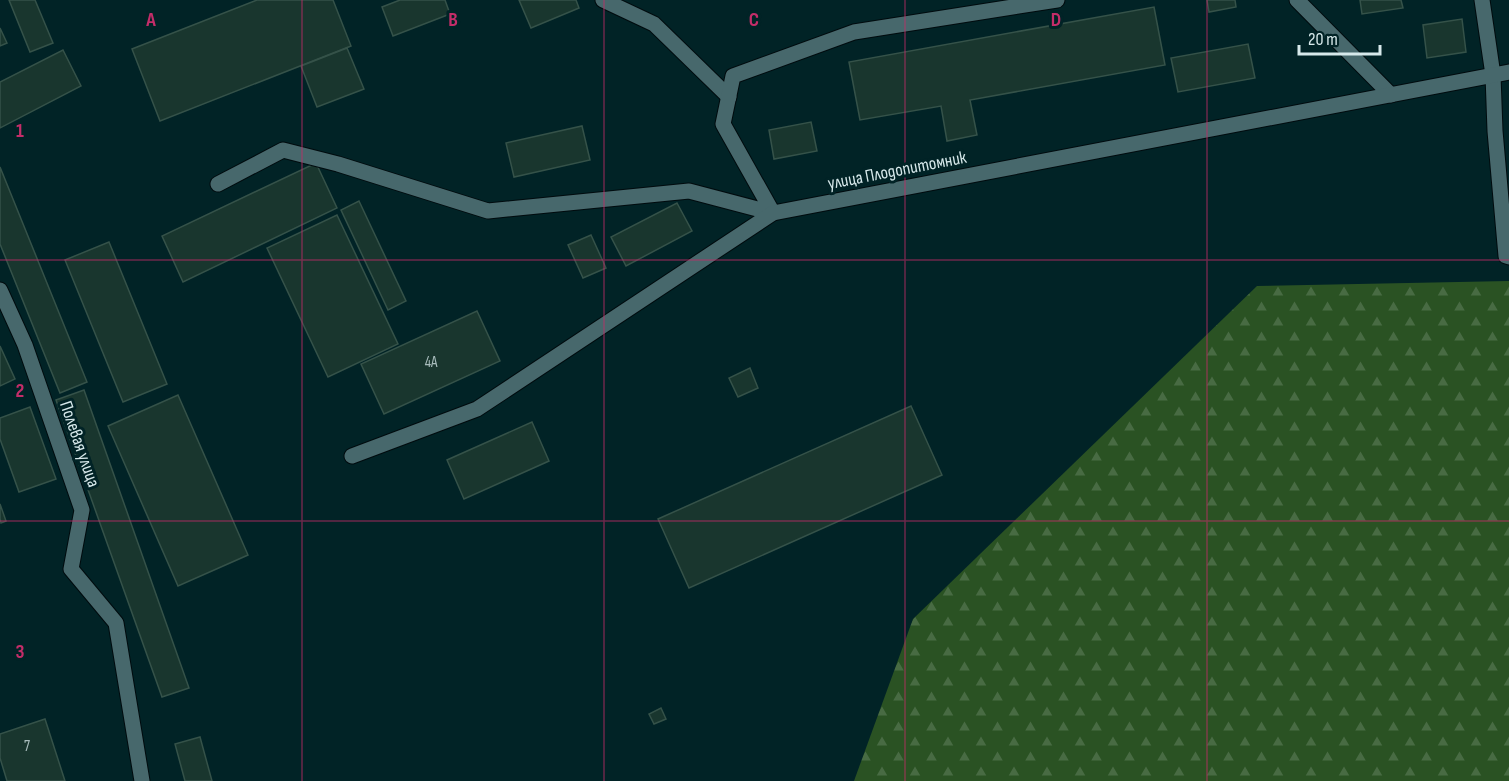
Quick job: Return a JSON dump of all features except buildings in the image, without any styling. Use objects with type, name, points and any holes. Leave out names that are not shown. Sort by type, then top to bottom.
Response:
[{"type":"street","points":[[603,0],[654,24],[729,97]]},
{"type":"street","points":[[773,213],[723,124],[733,76],[854,32],[1057,0]]},
{"type":"street","points":[[1297,0],[1391,95]]},
{"type":"street","points":[[1482,0],[1493,75],[1497,154],[1506,256],[1509,257]]},
{"type":"street","name":"улица Плодопитомник","points":[[352,456],[477,409],[773,213],[1509,72]]},
{"type":"street","points":[[218,184],[283,150],[338,164],[488,211],[689,191],[773,213]]},
{"type":"street","name":"Полевая улица","points":[[0,290],[24,345],[82,510],[71,568],[116,623],[142,781]]},
{"type":"green space","points":[[1509,281],[1509,781],[854,781],[913,619],[1257,286]]}]
